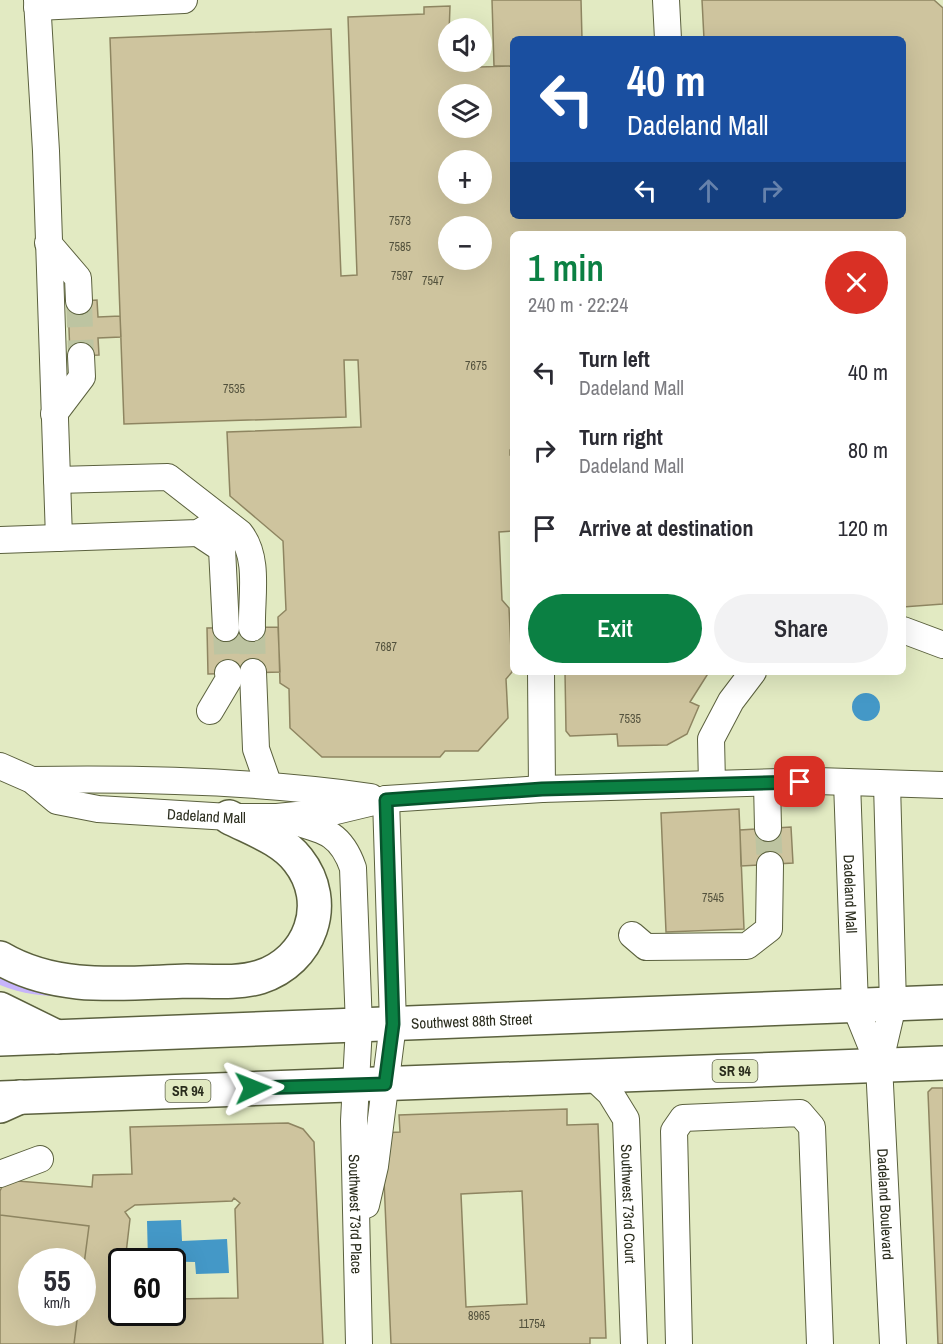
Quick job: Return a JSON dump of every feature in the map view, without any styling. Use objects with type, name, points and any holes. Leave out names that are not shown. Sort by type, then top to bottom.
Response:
[{"type":"main road","points":[[0,958],[53,980],[86,984],[243,980],[279,969],[296,956],[310,935],[314,915],[314,895],[309,876],[297,859],[275,840],[229,817]]},
{"type":"main road","name":"Southwest 88th Street","points":[[0,1039],[943,1002]]},
{"type":"main road","points":[[0,1009],[57,1037]]},
{"type":"main road","name":"SR 94","points":[[7,1100],[943,1063]]},
{"type":"street","points":[[59,538],[37,4],[184,0]]},
{"type":"street","points":[[666,0],[668,36]]},
{"type":"street","points":[[48,243],[78,278],[79,301]]},
{"type":"street","points":[[54,414],[82,377],[81,356]]},
{"type":"street","points":[[57,480],[168,477],[220,520],[240,533],[249,544],[252,557],[252,628]]},
{"type":"street","points":[[0,540],[198,533],[220,520]]},
{"type":"street","points":[[198,533],[222,549],[226,628]]},
{"type":"street","points":[[906,631],[943,645]]},
{"type":"street","points":[[906,649],[943,649]]},
{"type":"street","points":[[210,711],[229,679],[241,673],[256,749],[269,786]]},
{"type":"street","points":[[541,675],[542,789]]},
{"type":"street","points":[[712,784],[711,740],[731,701],[751,675]]},
{"type":"street","name":"Dadeland Mall","points":[[0,766],[32,780],[57,801],[98,809],[229,817],[277,817],[336,811],[386,800],[542,789],[847,782],[943,785]]},
{"type":"street","name":"Dadeland Mall","points":[[32,780],[110,778],[269,786],[302,788],[386,800]]},
{"type":"street","name":"Dadeland Mall","points":[[847,782],[855,1006]]},
{"type":"street","points":[[767,783],[768,828]]},
{"type":"street","points":[[887,784],[893,1005]]},
{"type":"street","points":[[370,1084],[393,1024],[386,800]]},
{"type":"street","points":[[277,817],[326,831],[346,847],[353,868],[359,1026],[370,1084]]},
{"type":"street","points":[[632,935],[646,947],[747,946],[769,929],[770,865]]},
{"type":"street","name":"Dadeland Boulevard","points":[[893,1005],[879,1065],[893,1344]]},
{"type":"street","name":"Dadeland Boulevard","points":[[855,1006],[879,1065]]},
{"type":"street","name":"Southwest 73rd Court","points":[[592,1076],[610,1093],[626,1119],[634,1344]]},
{"type":"street","name":"Southwest 73rd Place","points":[[359,1344],[358,1244],[370,1084]]},
{"type":"street","points":[[679,1344],[674,1131],[683,1118],[800,1113],[812,1126],[820,1344]]},
{"type":"street","points":[[0,1174],[40,1159]]},
{"type":"shaded area","points":[[0,972],[80,996],[39,995],[10,989],[0,985]]},
{"type":"water","points":[[866,693],[876,697],[880,707],[876,717],[866,721],[856,717],[852,707],[856,697]]},
{"type":"water","points":[[181,1220],[182,1241],[227,1239],[229,1273],[196,1274],[195,1262],[186,1262],[186,1248],[148,1248],[147,1221]]},
{"type":"building","points":[[492,0],[581,0],[582,36],[510,36],[510,66],[494,66]]},
{"type":"building","points":[[702,0],[934,0],[943,8],[943,604],[906,607],[906,231],[510,231],[510,531],[499,532],[502,600],[509,608],[510,674],[506,679],[508,718],[478,751],[445,751],[440,757],[322,757],[290,728],[289,689],[280,683],[278,617],[286,610],[283,541],[230,496],[227,432],[361,427],[358,360],[344,360],[346,417],[124,424],[110,38],[331,29],[341,276],[357,275],[348,17],[424,14],[424,7],[450,6],[450,18],[438,18],[438,72],[492,72],[492,67],[510,66],[510,219],[906,219],[906,36],[704,36]]},
{"type":"building","points":[[97,300],[98,317],[120,316],[121,337],[98,338],[99,355],[70,356],[68,302]]},
{"type":"building","points":[[278,627],[280,672],[208,674],[207,628]]},
{"type":"building","points":[[565,675],[707,675],[690,702],[699,706],[687,734],[667,745],[618,746],[617,734],[570,736],[566,731]]},
{"type":"building","points":[[739,809],[744,929],[666,932],[661,813]]},
{"type":"building","points":[[791,827],[793,863],[741,866],[740,830]]},
{"type":"building","points":[[932,1088],[943,1088],[943,1344],[938,1344],[928,1092]]},
{"type":"building","points":[[567,1109],[567,1125],[598,1124],[606,1338],[590,1338],[590,1344],[391,1344],[382,1133],[400,1132],[399,1115]],"holes":[[[522,1191],[527,1304],[466,1307],[461,1194]]]},
{"type":"building","points":[[288,1123],[303,1129],[314,1142],[323,1344],[74,1344],[76,1326],[96,1326],[96,1248],[86,1248],[89,1226],[0,1215],[0,1191],[5,1180],[92,1187],[93,1175],[132,1174],[130,1127]]},
{"type":"building","points":[[0,1215],[89,1226],[86,1248],[18,1248],[18,1326],[76,1326],[74,1344],[0,1344]]},
{"type":"tunnel","points":[[79,301],[81,356]]},
{"type":"tunnel","points":[[226,628],[228,673]]},
{"type":"tunnel","points":[[252,628],[253,672]]},
{"type":"tunnel","points":[[768,828],[770,865]]},
{"type":"route","points":[[253,1088],[385,1084],[393,1024],[386,800],[542,789],[800,782]]}]
